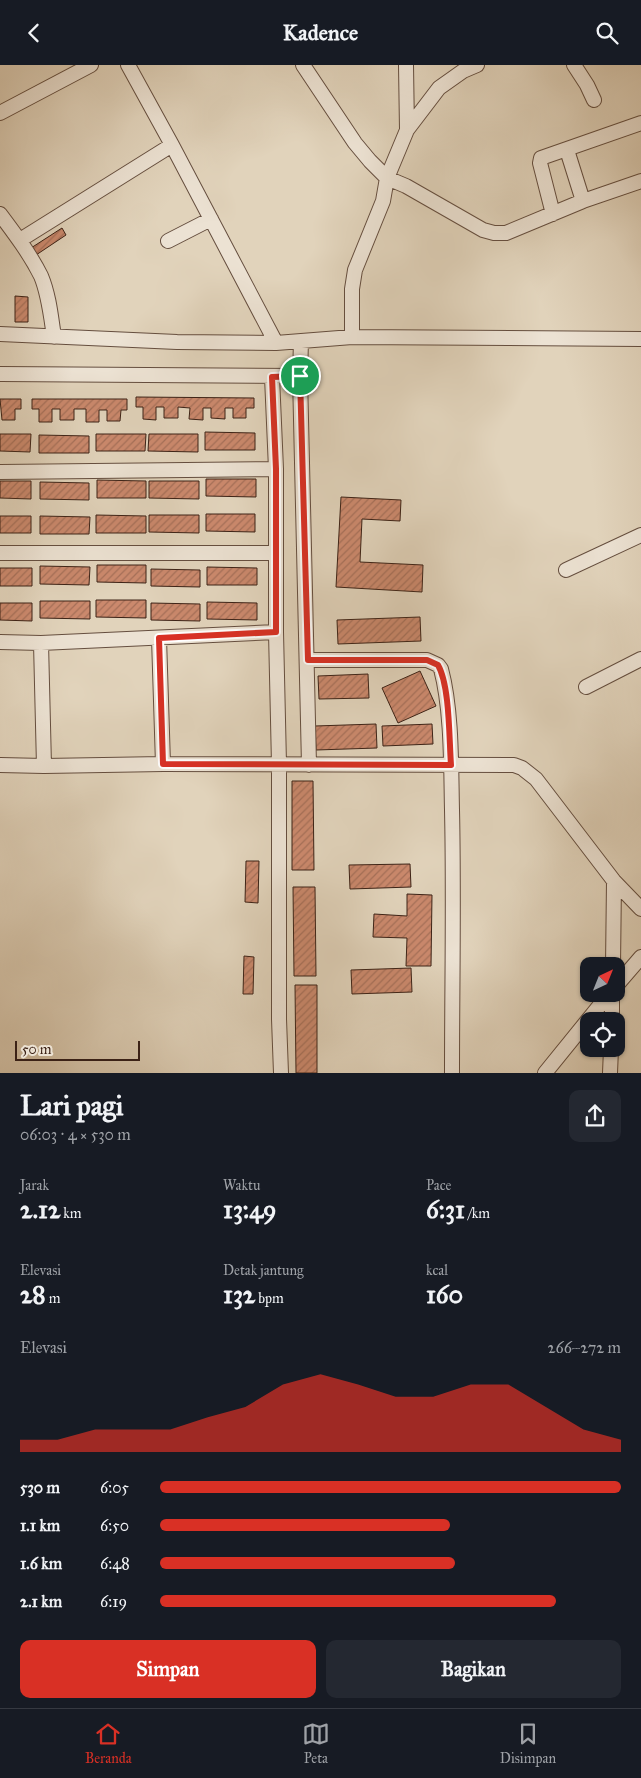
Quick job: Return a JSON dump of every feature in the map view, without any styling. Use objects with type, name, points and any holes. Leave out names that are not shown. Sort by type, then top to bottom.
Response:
[{"type":"street","points":[[0,113],[91,65]]},
{"type":"street","points":[[128,65],[276,343]]},
{"type":"street","points":[[303,65],[355,143],[388,178],[406,186],[483,230],[494,233],[506,233],[583,201],[641,181]]},
{"type":"street","points":[[406,65],[407,130]]},
{"type":"street","points":[[352,337],[352,289],[355,270],[383,201],[388,178],[407,130],[439,87],[456,75],[477,65]]},
{"type":"street","points":[[574,65],[584,79],[594,100]]},
{"type":"street","points":[[553,214],[540,161],[545,156],[641,123]]},
{"type":"street","points":[[20,240],[172,145]]},
{"type":"street","points":[[567,149],[583,201]]},
{"type":"street","points":[[0,214],[20,240],[41,277],[50,310],[54,337]]},
{"type":"street","points":[[168,241],[211,219]]},
{"type":"street","points":[[0,335],[177,342],[276,343],[352,337],[641,339]]},
{"type":"street","points":[[301,341],[300,376],[309,765]]},
{"type":"street","points":[[0,374],[300,376]]},
{"type":"street","points":[[272,377],[276,469],[280,1073]]},
{"type":"street","points":[[0,472],[276,469]]},
{"type":"street","points":[[566,569],[641,535]]},
{"type":"street","points":[[0,553],[276,553]]},
{"type":"street","points":[[0,642],[41,643],[276,632]]},
{"type":"street","points":[[159,638],[163,764]]},
{"type":"street","points":[[41,643],[44,766]]},
{"type":"street","points":[[586,687],[641,659]]},
{"type":"street","points":[[308,660],[427,660],[438,665],[443,677],[451,765],[453,875],[452,1073]]},
{"type":"street","points":[[0,765],[514,765],[522,768],[536,779],[614,881],[641,909]]},
{"type":"street","points":[[613,957],[614,881]]},
{"type":"street","points":[[625,975],[641,957]]},
{"type":"street","points":[[545,1073],[603,1003]]},
{"type":"street","points":[[610,1073],[611,1057]]},
{"type":"building","points":[[62,228],[66,235],[36,255],[31,248]]},
{"type":"building","points":[[15,296],[28,297],[28,322],[15,322]]},
{"type":"building","points":[[136,397],[254,398],[254,408],[246,408],[246,418],[233,418],[233,408],[225,408],[225,419],[211,418],[211,408],[203,408],[203,420],[189,419],[190,408],[178,407],[178,418],[164,418],[164,407],[156,407],[156,420],[143,419],[143,407],[136,407]]},
{"type":"building","points":[[0,399],[21,399],[21,409],[15,409],[15,420],[2,420]]},
{"type":"building","points":[[32,399],[127,399],[127,410],[121,410],[120,421],[107,421],[107,410],[99,410],[99,422],[86,422],[86,409],[74,409],[74,420],[60,420],[60,409],[52,409],[52,422],[39,422],[39,409],[32,409]]},
{"type":"building","points":[[205,432],[255,433],[255,450],[205,450]]},
{"type":"building","points":[[0,434],[31,434],[30,452],[0,451]]},
{"type":"building","points":[[96,434],[146,434],[145,451],[96,451]]},
{"type":"building","points":[[149,434],[198,434],[198,452],[148,451]]},
{"type":"building","points":[[39,435],[89,436],[89,453],[39,453]]},
{"type":"building","points":[[206,479],[256,479],[256,497],[206,496]]},
{"type":"building","points":[[97,480],[146,481],[146,498],[97,498]]},
{"type":"building","points":[[0,481],[31,481],[31,499],[0,498]]},
{"type":"building","points":[[149,481],[199,481],[199,499],[149,498]]},
{"type":"building","points":[[40,482],[89,483],[89,500],[40,499]]},
{"type":"building","points":[[341,497],[401,500],[400,521],[362,519],[360,562],[423,565],[422,592],[336,587]]},
{"type":"building","points":[[206,514],[255,514],[255,532],[206,531]]},
{"type":"building","points":[[96,515],[146,516],[146,533],[96,533]]},
{"type":"building","points":[[149,515],[199,515],[199,533],[149,532]]},
{"type":"building","points":[[0,516],[31,516],[31,533],[0,533]]},
{"type":"building","points":[[40,516],[90,517],[89,534],[40,534]]},
{"type":"building","points":[[97,565],[146,565],[146,583],[97,582]]},
{"type":"building","points":[[40,566],[90,567],[89,585],[40,584]]},
{"type":"building","points":[[207,567],[257,568],[257,585],[207,585]]},
{"type":"building","points":[[0,568],[32,568],[32,586],[0,586]]},
{"type":"building","points":[[151,569],[200,570],[200,587],[151,586]]},
{"type":"building","points":[[96,600],[146,600],[146,618],[96,617]]},
{"type":"building","points":[[40,601],[90,601],[90,619],[40,618]]},
{"type":"building","points":[[207,602],[257,603],[257,620],[207,619]]},
{"type":"building","points":[[0,603],[32,603],[32,621],[0,620]]},
{"type":"building","points":[[151,603],[200,604],[200,621],[151,620]]},
{"type":"building","points":[[420,617],[421,641],[338,644],[337,620]]},
{"type":"building","points":[[420,671],[436,706],[398,723],[382,688]]},
{"type":"building","points":[[368,674],[369,698],[319,699],[318,676]]},
{"type":"building","points":[[376,724],[377,748],[316,750],[315,726]]},
{"type":"building","points":[[432,724],[433,744],[383,746],[382,726]]},
{"type":"building","points":[[292,781],[313,781],[314,870],[292,870]]},
{"type":"building","points":[[246,861],[259,861],[258,903],[245,902]]},
{"type":"building","points":[[410,864],[411,887],[350,889],[349,865]]},
{"type":"building","points":[[293,887],[315,887],[316,976],[294,976]]},
{"type":"building","points":[[407,894],[432,895],[431,966],[406,966],[407,938],[373,937],[374,914],[407,916]]},
{"type":"building","points":[[244,956],[254,957],[253,994],[243,994]]},
{"type":"building","points":[[411,968],[412,992],[352,994],[351,970]]},
{"type":"building","points":[[295,985],[317,985],[317,1073],[296,1073]]},
{"type":"route","points":[[300,376],[308,660],[427,660],[434,662],[441,669],[443,677],[451,765],[163,764],[159,638],[276,632],[276,469],[272,377],[300,376]]}]
